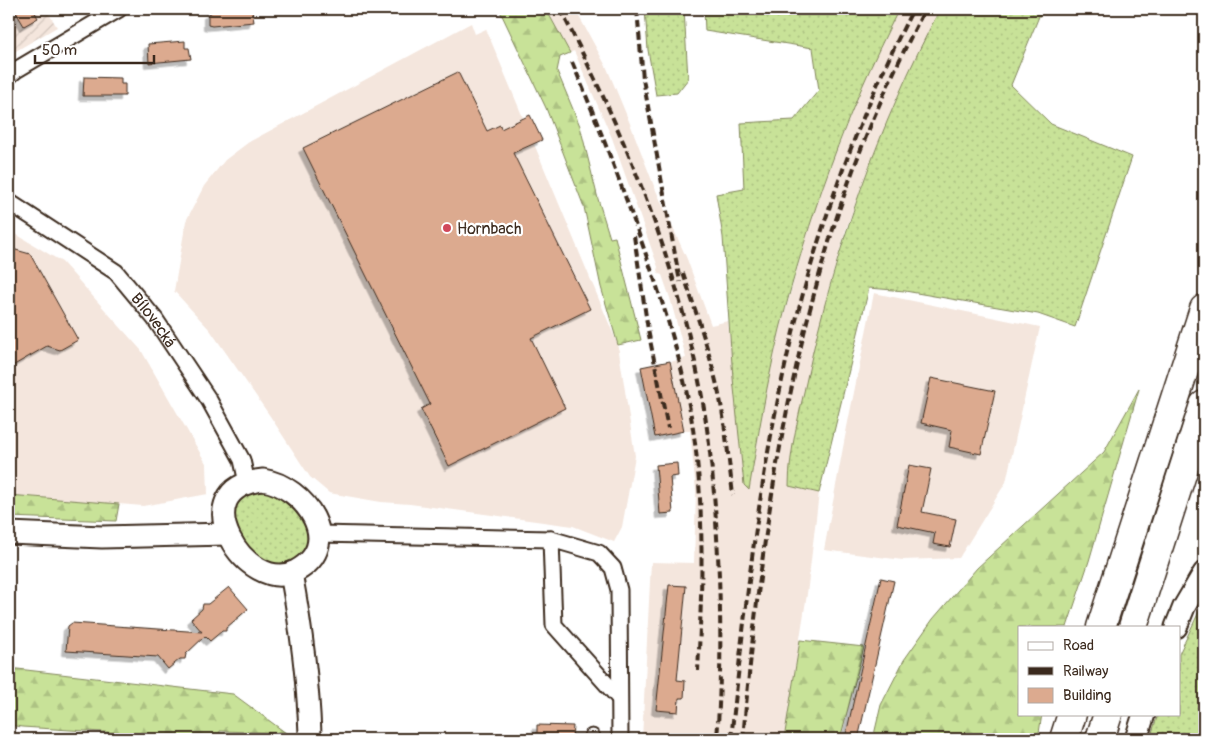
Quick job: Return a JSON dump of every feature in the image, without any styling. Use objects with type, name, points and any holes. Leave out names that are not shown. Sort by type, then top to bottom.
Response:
[{"type":"highway","points":[[1101,626],[1204,309]]},
{"type":"highway","points":[[1134,626],[1204,405]]},
{"type":"highway","points":[[1064,739],[1071,716]]},
{"type":"highway","points":[[1100,739],[1107,716]]},
{"type":"street","points":[[9,76],[119,9]]},
{"type":"street","name":"Bílovecká","points":[[9,202],[116,272],[155,319],[209,400],[242,460],[247,482]]},
{"type":"street","points":[[270,481],[295,494],[305,504],[312,515],[319,534],[318,544],[306,565],[291,573],[277,574],[257,567],[238,551],[227,534],[224,520],[226,505],[234,491],[247,482],[270,481]]},
{"type":"street","points":[[9,533],[102,537],[227,534]]},
{"type":"street","points":[[319,534],[551,539],[599,553],[613,568],[619,590],[620,739]]},
{"type":"street","points":[[551,539],[554,625],[620,698]]},
{"type":"street","points":[[1176,626],[1184,607],[1204,572]]},
{"type":"street","points":[[291,573],[309,694],[310,734]]},
{"type":"street","points":[[1136,739],[1143,716]]},
{"type":"shaded area","points":[[9,9],[46,9],[57,27],[9,55]]},
{"type":"shaded area","points":[[546,9],[575,9],[607,68],[654,186],[687,259],[711,325],[728,321],[744,485],[749,489],[768,383],[780,330],[812,216],[864,81],[899,9],[940,9],[898,95],[868,169],[846,229],[828,291],[789,486],[819,493],[807,594],[784,739],[642,739],[651,562],[694,563],[696,492],[690,431],[684,431],[670,362],[686,358],[670,298],[662,275],[657,270],[658,267],[612,138],[574,51],[570,53]]},
{"type":"shaded area","points":[[471,23],[475,34],[486,29],[618,345],[635,456],[622,527],[614,542],[573,526],[410,504],[381,502],[329,493],[310,477],[210,330],[174,291],[186,221],[204,186],[225,160],[249,142]]},
{"type":"shaded area","points":[[9,230],[62,262],[141,350],[207,465],[208,494],[143,506],[9,495]]},
{"type":"shaded area","points":[[874,293],[1040,327],[1006,482],[959,558],[903,560],[824,550]]},
{"type":"green space","points":[[499,9],[546,9],[570,53],[560,57],[557,71],[580,126],[598,199],[610,238],[615,237],[641,340],[618,345],[601,287],[584,207],[546,108]]},
{"type":"green space","points":[[645,9],[684,9],[688,79],[677,93],[656,95],[648,50]]},
{"type":"green space","points":[[704,9],[899,9],[862,86],[830,166],[803,247],[775,349],[749,490],[744,485],[733,378],[723,237],[716,194],[744,189],[741,123],[794,120],[819,90],[813,48],[705,31]]},
{"type":"green space","points":[[940,9],[1042,9],[1011,85],[1051,124],[1132,157],[1075,327],[1038,314],[905,291],[869,288],[819,493],[789,486],[789,473],[798,418],[818,330],[845,235],[878,143],[897,97]]},
{"type":"green space","points":[[1139,389],[1089,561],[1067,626],[1018,626],[1018,716],[1042,716],[1038,739],[873,739],[881,705],[904,660],[933,619],[977,568],[1104,452]]},
{"type":"green space","points":[[268,490],[292,506],[305,520],[308,529],[309,538],[306,548],[298,558],[289,562],[272,563],[260,557],[249,548],[241,536],[236,523],[235,510],[239,499],[249,492]]},
{"type":"green space","points":[[9,495],[119,504],[116,521],[9,517]]},
{"type":"green space","points":[[1204,601],[1204,739],[1150,739],[1157,716],[1180,716],[1180,652]]},
{"type":"green space","points":[[800,640],[864,647],[840,739],[784,739]]},
{"type":"green space","points":[[9,668],[233,694],[286,733],[220,731],[219,739],[213,739],[9,725]]},
{"type":"building","points":[[14,9],[33,9],[38,18],[24,26]]},
{"type":"building","points":[[211,9],[252,10],[254,22],[208,25],[208,14],[211,13]]},
{"type":"building","points":[[185,41],[185,48],[189,48],[191,59],[149,63],[148,44]]},
{"type":"building","name":"Hornbach","points":[[458,72],[487,131],[500,125],[501,129],[530,115],[542,140],[513,153],[590,309],[531,338],[565,408],[449,466],[421,409],[430,404],[303,148]]},
{"type":"building","points":[[84,77],[121,78],[121,84],[125,84],[125,96],[83,96]]},
{"type":"building","points":[[9,248],[30,254],[78,340],[60,350],[47,346],[9,368]]},
{"type":"building","points":[[670,361],[684,431],[655,437],[641,367]]},
{"type":"building","points":[[931,378],[995,391],[981,454],[949,447],[952,430],[921,423]]},
{"type":"building","points":[[677,463],[678,476],[670,477],[673,513],[660,514],[656,465]]},
{"type":"building","points":[[909,465],[931,469],[922,512],[956,519],[950,547],[933,544],[935,533],[897,525]]},
{"type":"building","points":[[881,578],[894,581],[858,739],[845,739]]},
{"type":"building","points":[[669,585],[686,586],[677,680],[685,681],[684,698],[679,698],[678,712],[656,710]]},
{"type":"building","points":[[229,587],[248,609],[226,628],[226,631],[222,631],[210,641],[205,636],[186,654],[185,659],[180,659],[168,669],[158,657],[66,651],[68,626],[72,623],[202,632],[191,619],[202,609],[203,604],[208,604]]},
{"type":"building","points":[[537,725],[573,726],[572,739],[537,739]]},
{"type":"railway","points":[[560,9],[604,99],[644,192],[676,288],[700,386],[708,433],[713,481],[719,576],[720,658],[717,739]]},
{"type":"railway","points":[[637,9],[643,79],[680,282]]},
{"type":"railway","points":[[731,739],[764,473],[792,336],[819,240],[852,146],[891,54],[913,9]]},
{"type":"railway","points":[[743,739],[756,610],[774,480],[786,416],[815,289],[843,198],[863,143],[886,88],[925,9]]},
{"type":"railway","points":[[572,62],[643,246],[679,359],[689,406],[697,459],[701,519],[702,550],[698,671]]},
{"type":"railway","points":[[634,236],[648,330],[668,428]]},
{"type":"railway","points":[[683,273],[720,399],[733,495]]},
{"type":"place","name":"Hornbach","points":[[447,228]]}]
